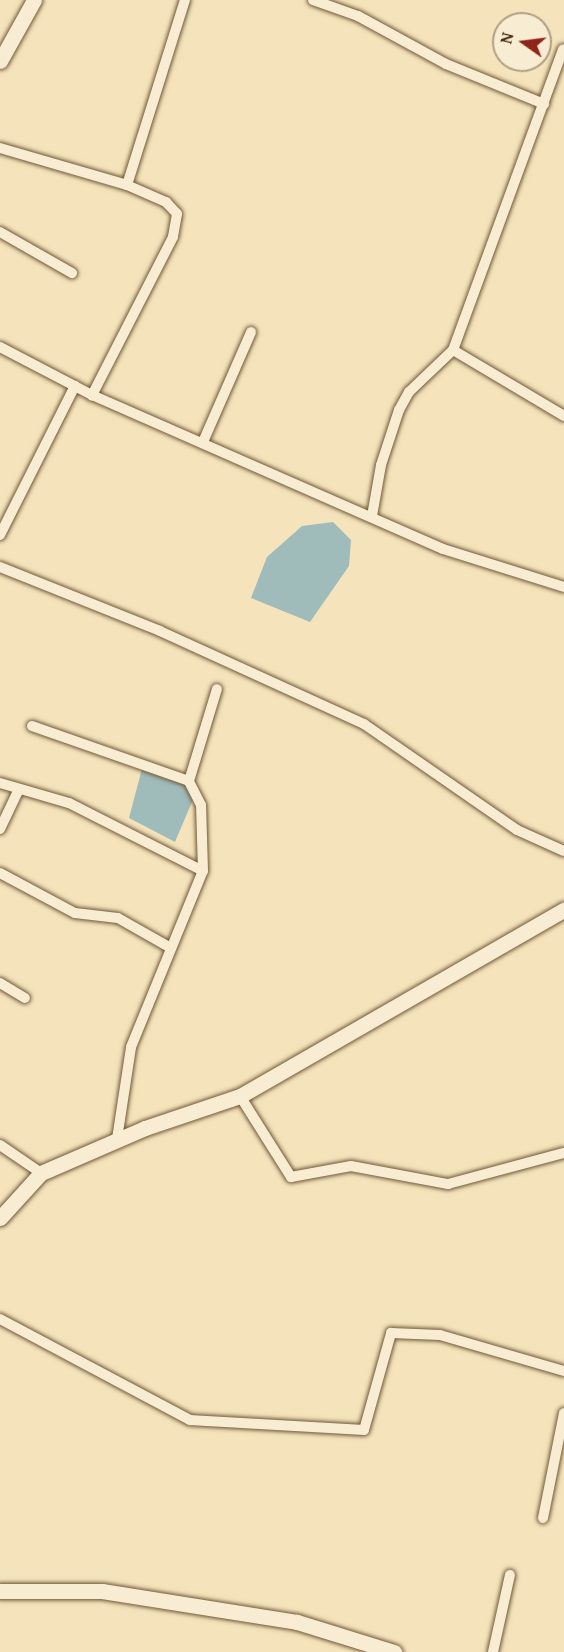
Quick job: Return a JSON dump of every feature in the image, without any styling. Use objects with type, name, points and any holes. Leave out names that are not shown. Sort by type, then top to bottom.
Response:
[{"type":"street","points":[[2,52],[34,0]]},
{"type":"street","points":[[127,185],[185,0]]},
{"type":"street","points":[[313,0],[358,16],[446,64],[544,104]]},
{"type":"street","points":[[372,516],[384,455],[399,410],[409,392],[453,350],[562,50]]},
{"type":"street","points":[[0,148],[127,185],[166,202],[177,214],[177,223],[92,395]]},
{"type":"street","points":[[0,232],[72,273]]},
{"type":"street","points":[[202,442],[252,332]]},
{"type":"street","points":[[0,347],[92,395],[443,549],[564,587]]},
{"type":"street","points":[[453,350],[564,416]]},
{"type":"street","points":[[0,535],[75,386]]},
{"type":"street","points":[[0,567],[160,631],[363,724],[517,830],[564,851]]},
{"type":"street","points":[[117,1139],[131,1047],[169,947],[203,871],[201,805],[189,781],[217,689]]},
{"type":"street","points":[[32,726],[189,781]]},
{"type":"street","points":[[0,783],[69,803],[203,871]]},
{"type":"street","points":[[0,829],[19,789]]},
{"type":"street","points":[[0,873],[75,913],[118,918],[169,947]]},
{"type":"street","points":[[0,1218],[41,1173],[117,1139],[240,1096],[564,910]]},
{"type":"street","points":[[0,983],[25,998]]},
{"type":"street","points":[[240,1096],[291,1177],[351,1166],[448,1184],[564,1153]]},
{"type":"street","points":[[0,1145],[41,1173]]},
{"type":"street","points":[[0,1320],[190,1420],[364,1430],[391,1333],[440,1335],[564,1371]]},
{"type":"street","points":[[543,1518],[564,1413]]},
{"type":"street","points":[[493,1652],[510,1575]]},
{"type":"street","points":[[0,1591],[102,1591],[297,1622],[365,1647],[394,1652]]},
{"type":"water","points":[[333,522],[351,540],[349,566],[310,622],[251,598],[267,557],[302,526]]},
{"type":"water","points":[[144,761],[197,790],[175,842],[129,818]]}]
